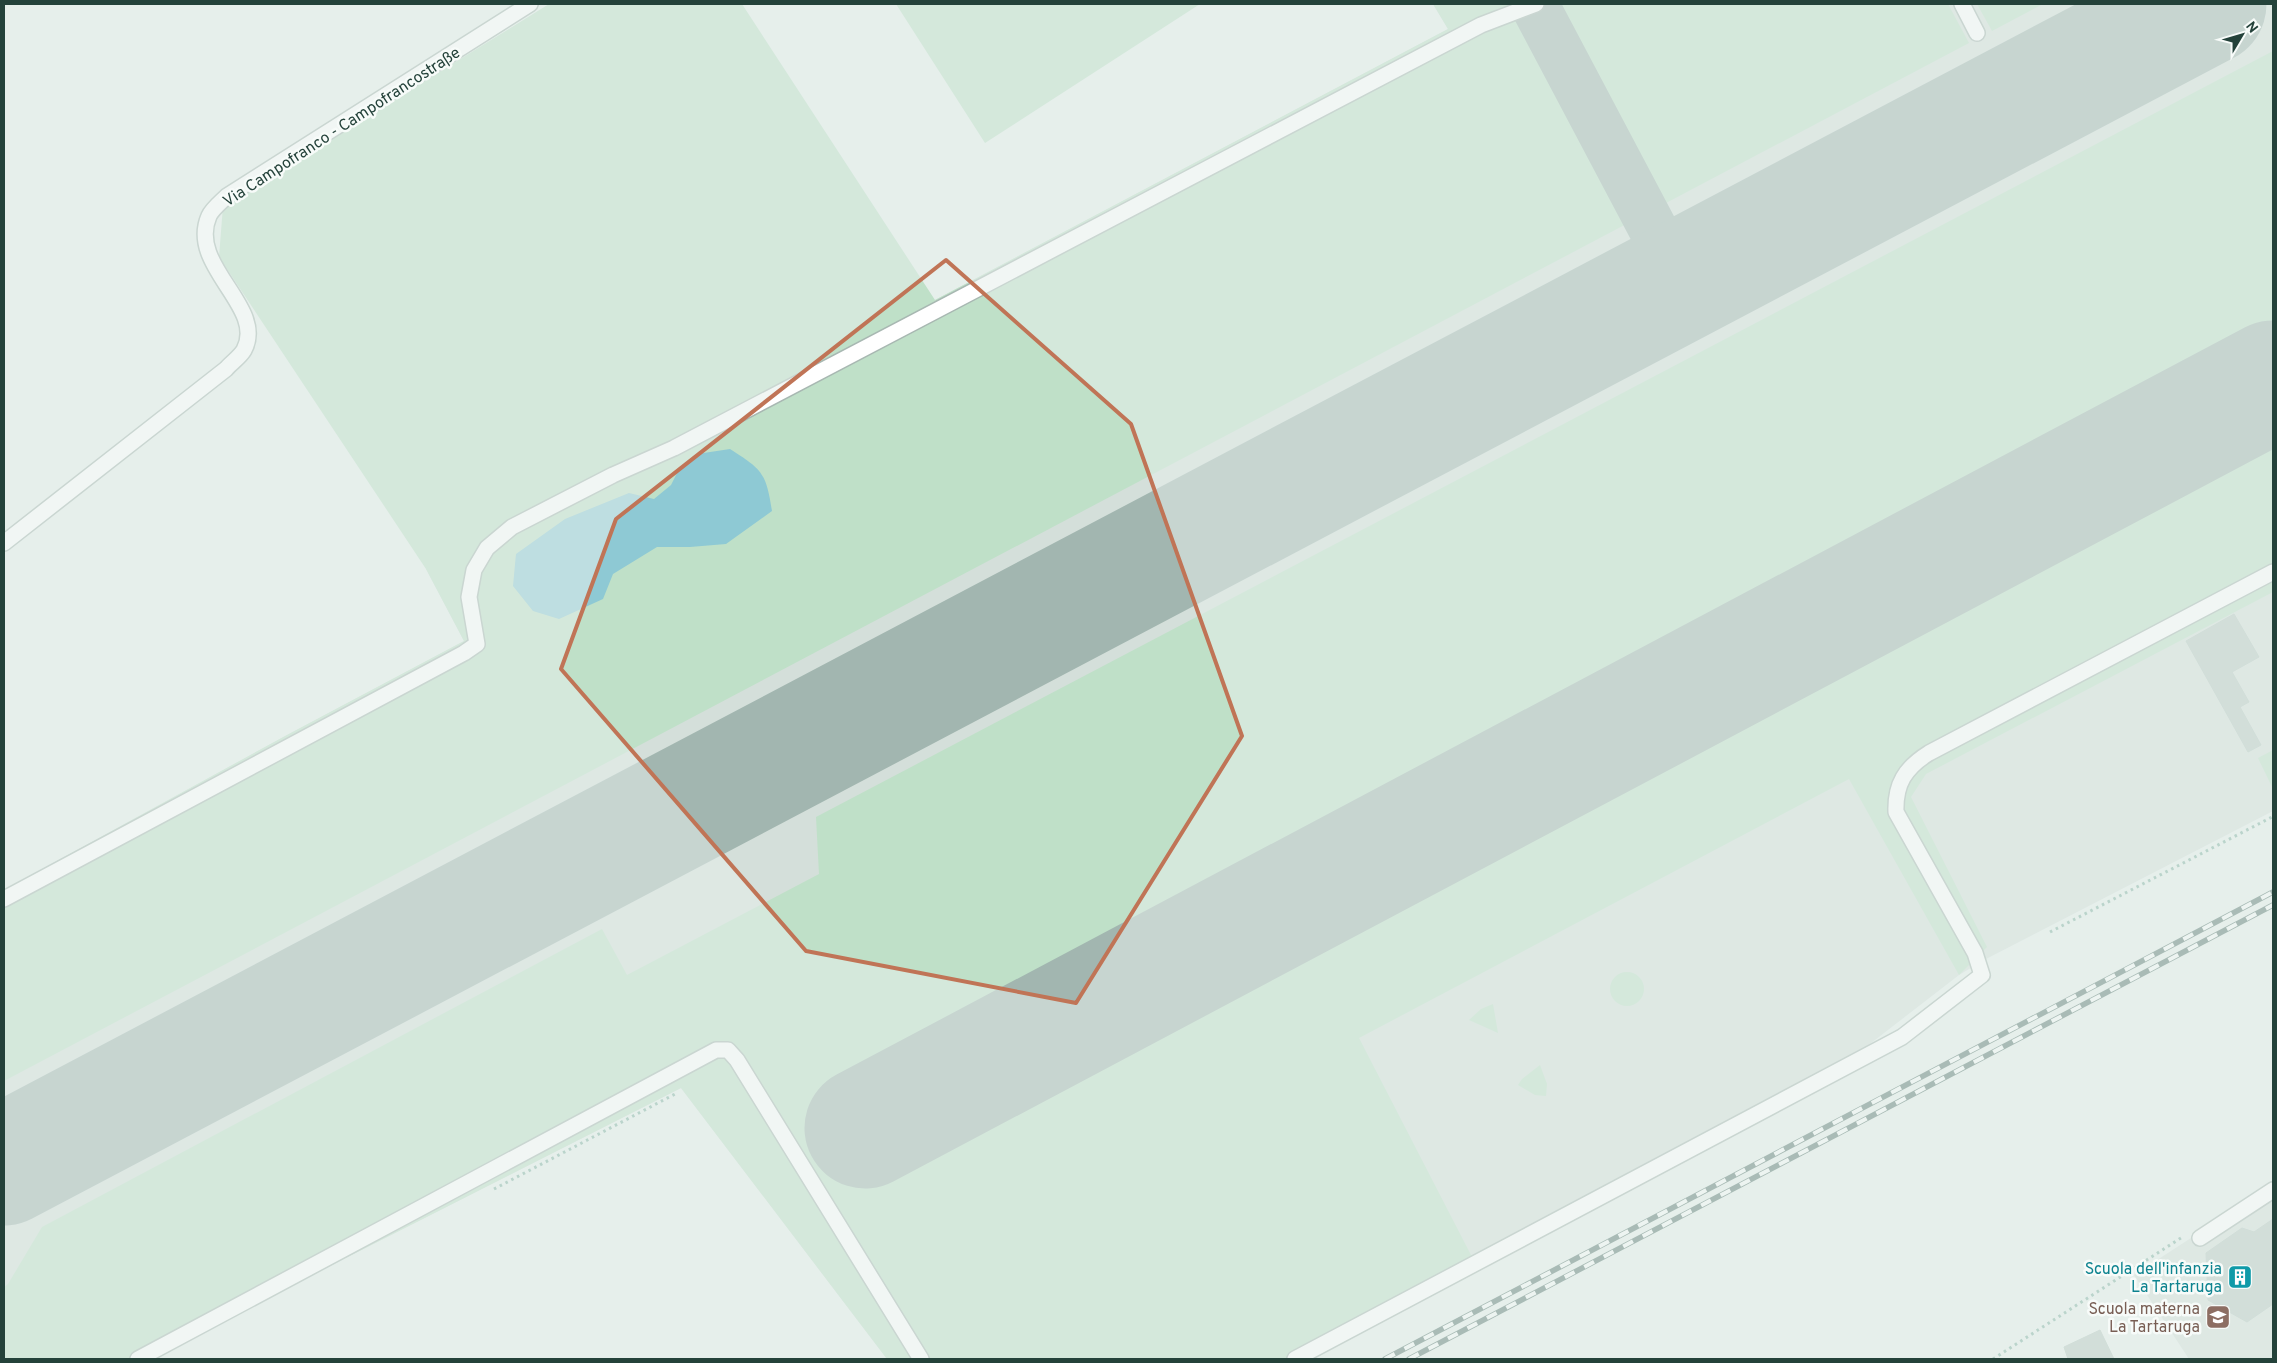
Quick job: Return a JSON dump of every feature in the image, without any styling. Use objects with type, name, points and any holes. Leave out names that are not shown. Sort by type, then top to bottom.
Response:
[{"type":"street","name":"Via Campofranco - Campofrancostraße","points":[[7,535],[226,369],[244,349],[248,326],[238,303],[209,257],[204,236],[209,215],[227,196],[530,4]]},
{"type":"street","points":[[4,899],[464,653],[477,644],[470,597],[474,570],[487,548],[512,527],[613,475],[674,448],[1481,26],[1536,4]]},
{"type":"street","points":[[1962,4],[1977,33]]},
{"type":"street","points":[[1295,1359],[1902,1037],[1982,975],[1976,952],[1896,812],[1895,795],[1902,780],[1914,763],[1928,753],[2273,572]]},
{"type":"street","points":[[138,1359],[716,1050],[728,1050],[737,1060],[921,1359]]},
{"type":"street","points":[[2195,1235],[2273,1190]]},
{"type":"path","points":[[2050,932],[2272,817]]},
{"type":"path","points":[[1993,1359],[2195,1235]]},
{"type":"highlighted area","points":[[946,260],[1131,424],[1242,736],[1076,1003],[806,951],[561,669],[616,519]]},
{"type":"shaded area","points":[[1433,4],[2273,4],[2273,811],[1984,960],[1959,975],[1862,1050],[1472,1257],[887,1359],[681,1088],[320,1271],[154,1359],[4,1359],[4,890],[287,735],[464,641],[426,569],[1448,29]]},
{"type":"shaded area","name":"Scuola materna La Tartaruga","points":[[2267,1198],[2273,1200],[2273,1359],[2189,1359],[2134,1275],[2191,1238],[2199,1244]]},
{"type":"green space","points":[[549,4],[742,4],[935,300],[1448,29],[1433,4],[1948,4],[1969,43],[4,1081],[4,890],[287,735],[464,641],[426,569],[219,257],[223,206]]},
{"type":"green space","points":[[896,4],[1200,4],[985,143]]},
{"type":"green space","points":[[1977,4],[2043,4],[1992,31]]},
{"type":"green space","points":[[2273,51],[2273,592],[1926,774],[1911,797],[1987,947],[1959,975],[1849,779],[1359,1038],[1472,1257],[1295,1359],[887,1359],[681,1088],[320,1271],[154,1359],[4,1359],[4,1287],[8,1284],[42,1227],[602,929],[627,975],[819,874],[816,817]]},
{"type":"green space","points":[[2273,750],[2273,789],[2258,758]]},
{"type":"green space","points":[[1627,972],[1634,973],[1639,977],[1643,982],[1643,996],[1639,1001],[1634,1005],[1627,1006],[1620,1005],[1615,1001],[1611,996],[1610,989],[1611,982],[1615,977],[1620,973]]},
{"type":"green space","points":[[1493,1004],[1498,1033],[1469,1020],[1481,1009]]},
{"type":"green space","points":[[1540,1065],[1547,1084],[1546,1096],[1535,1095],[1518,1085],[1522,1079]]},
{"type":"water","points":[[730,449],[750,462],[761,474],[768,488],[772,511],[726,544],[657,547],[613,574],[603,599],[559,619],[533,611],[513,586],[516,554],[565,519],[629,493],[654,499],[671,485],[680,467],[697,454]]},
{"type":"building","points":[[2234,614],[2259,657],[2232,672],[2249,702],[2240,707],[2261,745],[2248,752],[2186,641]]},
{"type":"building","name":"Scuola dell'infanzia La Tartaruga","points":[[2273,1219],[2273,1304],[2247,1322],[2208,1300],[2206,1253],[2242,1228],[2254,1232]]},
{"type":"building","points":[[2100,1330],[2114,1359],[2068,1359],[2064,1347]]},
{"type":"taxiway","points":[[1534,4],[1680,280]]},
{"type":"runway","points":[[4,1165],[2206,4]]},
{"type":"runway","points":[[865,1128],[2273,381]]},
{"type":"railway","points":[[1385,1359],[2273,892]]},
{"type":"railway","points":[[1409,1359],[2273,905]]},
{"type":"place","name":"Scuola dell'infanzia La Tartaruga","points":[[2240,1277]]},
{"type":"place","name":"Scuola materna La Tartaruga","points":[[2218,1317]]}]
